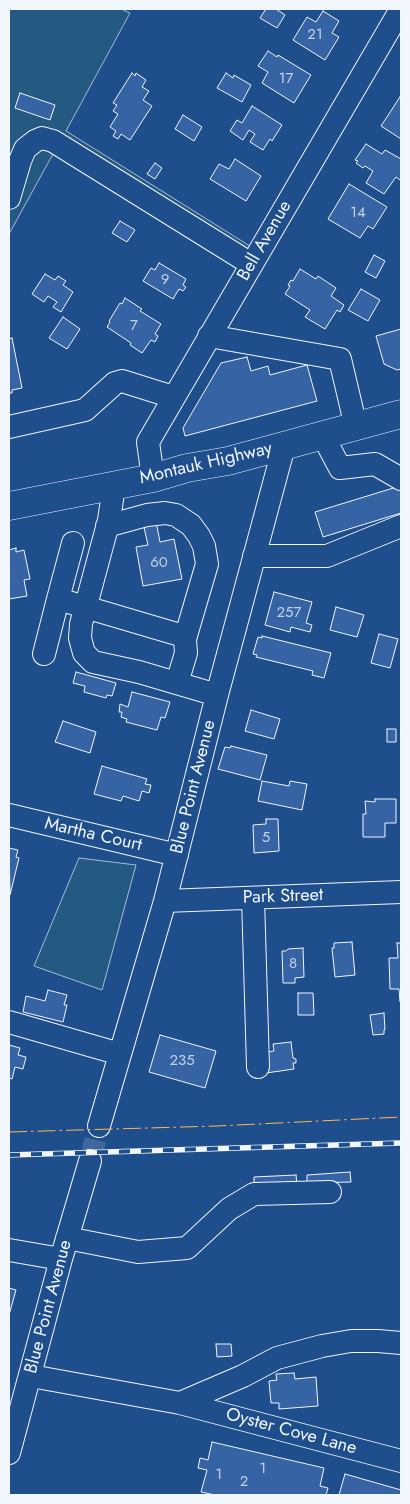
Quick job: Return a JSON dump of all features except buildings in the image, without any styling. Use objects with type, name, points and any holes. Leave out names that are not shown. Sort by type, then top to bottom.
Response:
[{"type":"main road","name":"Montauk Highway","points":[[9,506],[154,478],[323,436],[401,414]]},
{"type":"street","name":"Bell Avenue","points":[[154,478],[148,442],[400,9]]},
{"type":"street","points":[[9,198],[25,149],[42,138],[53,141],[251,264]]},
{"type":"street","points":[[209,336],[340,359],[356,427]]},
{"type":"street","points":[[9,427],[85,410],[115,383],[122,381],[173,397]]},
{"type":"street","points":[[323,436],[340,468],[375,464],[401,479]]},
{"type":"street","name":"Blue Point Avenue","points":[[99,1126],[165,901],[217,695],[284,446]]},
{"type":"street","points":[[114,486],[114,498],[80,624],[80,638],[84,652],[93,662],[217,695]]},
{"type":"street","points":[[107,526],[146,515],[165,513],[176,516],[190,525],[204,546],[207,564],[185,639],[186,653],[177,683]]},
{"type":"street","points":[[254,556],[327,556],[401,526]]},
{"type":"street","points":[[44,654],[73,544]]},
{"type":"street","points":[[58,600],[180,635],[185,639]]},
{"type":"street","name":"Martha Court","points":[[9,815],[177,855]]},
{"type":"street","name":"Park Street","points":[[165,901],[401,892]]},
{"type":"street","points":[[253,898],[258,1067]]},
{"type":"street","points":[[9,1022],[120,1054]]},
{"type":"street","name":"Blue Point Avenue","points":[[9,1453],[15,1410],[31,1376],[61,1259],[90,1161]]},
{"type":"street","points":[[67,1238],[138,1252],[187,1248],[229,1209],[254,1194],[330,1192]]},
{"type":"street","points":[[9,1250],[61,1259]]},
{"type":"street","name":"Oyster Cove Lane","points":[[180,1403],[243,1376],[277,1358],[313,1348],[351,1342],[378,1341],[401,1343]]},
{"type":"street","name":"Oyster Cove Lane","points":[[31,1376],[180,1403],[401,1461]]},
{"type":"shaded area","points":[[9,9],[121,9],[130,13],[66,131],[253,248],[240,270],[53,154],[9,234]]},
{"type":"shaded area","points":[[79,858],[136,865],[102,990],[34,966]]},
{"type":"tunnel","points":[[90,1161],[99,1126]]},
{"type":"railway","points":[[9,1155],[401,1143]]},
{"type":"power","points":[[9,1132],[217,1126],[401,1117]]}]
